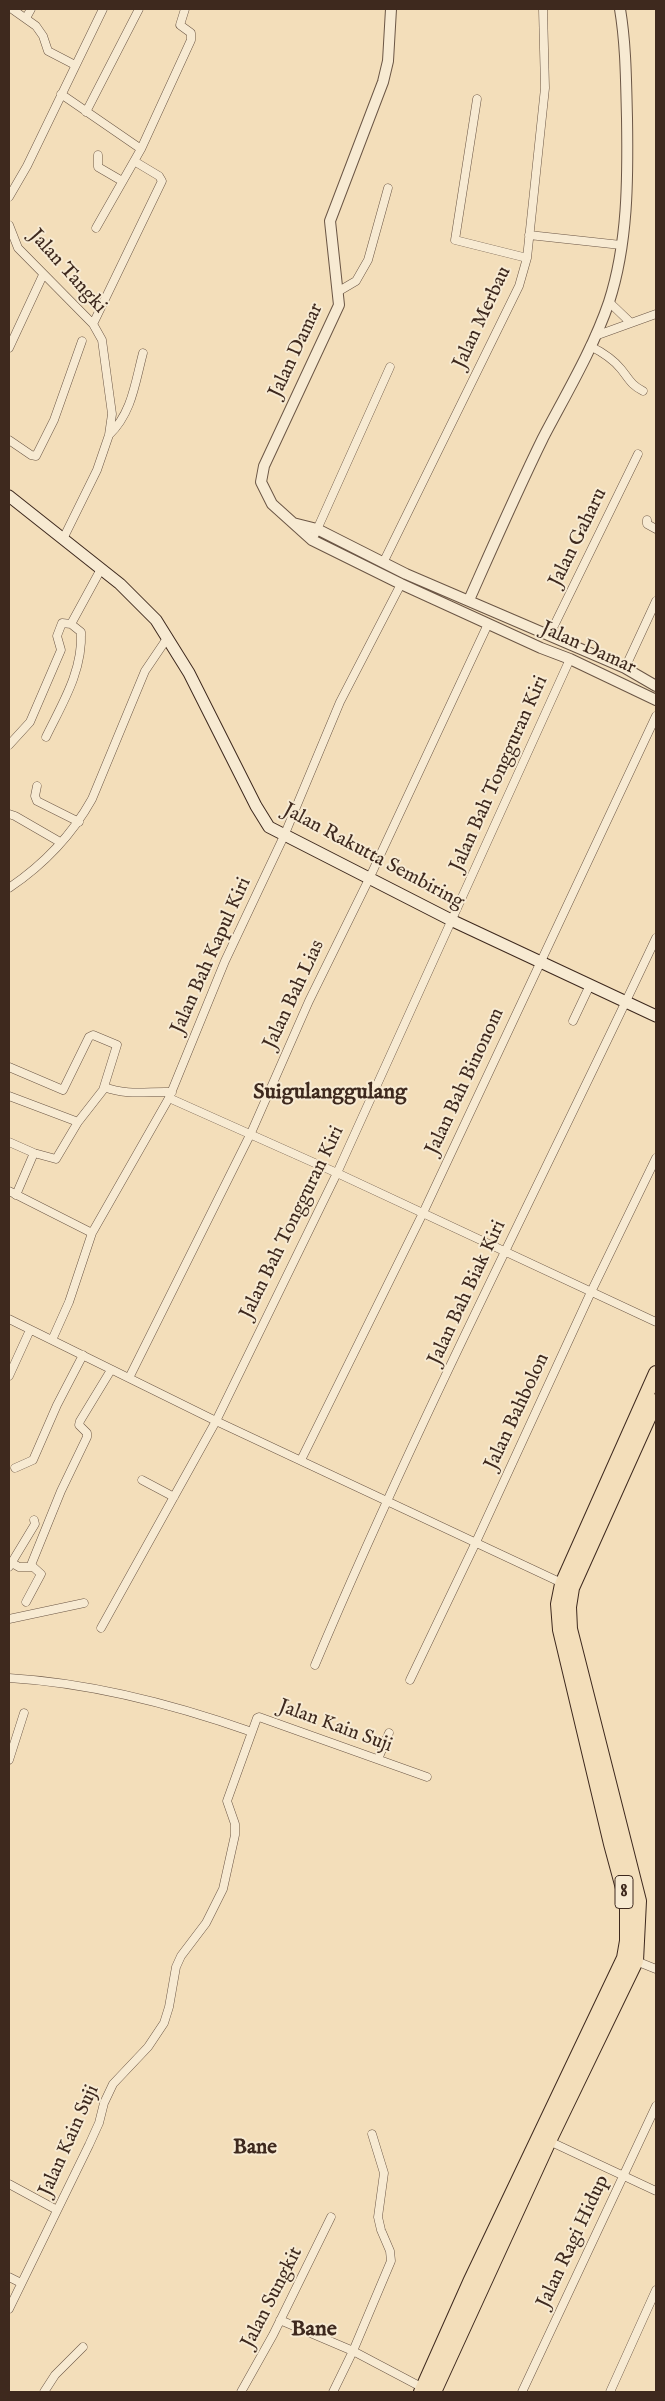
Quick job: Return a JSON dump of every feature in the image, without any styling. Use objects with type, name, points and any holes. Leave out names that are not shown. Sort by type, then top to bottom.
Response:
[{"type":"highway","name":"8","points":[[427,2391],[636,1961],[639,1901],[570,1629],[567,1586],[656,1373]]},
{"type":"highway","name":"8","points":[[427,2391],[470,2282],[624,1958],[627,1941],[627,1903],[560,1630],[558,1604],[656,1401]]},
{"type":"main road","name":"Jalan Rakutta Sembiring","points":[[9,496],[141,603],[168,637],[189,673],[256,806],[269,827],[369,879],[656,1016]]},
{"type":"street","points":[[12,9],[38,29],[48,51],[75,66]]},
{"type":"street","points":[[26,18],[31,9]]},
{"type":"street","points":[[9,197],[27,166],[103,9]]},
{"type":"street","points":[[86,112],[139,9]]},
{"type":"street","points":[[96,228],[141,149],[192,37],[191,33],[180,25],[185,9]]},
{"type":"street","name":"Jalan Damar","points":[[391,9],[388,61],[383,82],[330,221],[339,304],[264,466],[261,482],[272,504],[312,540],[401,584],[570,659],[656,700]]},
{"type":"street","name":"Jalan Merbau","points":[[383,562],[520,286],[526,258],[545,88],[543,9]]},
{"type":"street","points":[[469,600],[533,460],[595,336],[609,302],[625,221],[627,147],[625,43],[620,9]]},
{"type":"street","points":[[61,94],[141,149]]},
{"type":"street","points":[[477,99],[455,240],[526,258]]},
{"type":"street","points":[[98,155],[98,167],[122,181]]},
{"type":"street","points":[[93,324],[162,181],[160,176],[134,161]]},
{"type":"street","points":[[339,291],[356,280],[368,260],[388,188]]},
{"type":"street","name":"Jalan Tangki","points":[[9,225],[18,248],[93,324],[102,340],[112,414],[109,435],[97,470],[63,538]]},
{"type":"street","points":[[529,234],[621,245]]},
{"type":"street","points":[[9,348],[43,275]]},
{"type":"street","points":[[609,302],[631,323]]},
{"type":"street","points":[[595,336],[656,314]]},
{"type":"street","points":[[9,440],[31,455],[36,456],[54,420],[82,341]]},
{"type":"street","points":[[590,346],[612,359],[631,384],[643,391]]},
{"type":"street","points":[[109,435],[127,413],[143,354]]},
{"type":"street","points":[[312,540],[390,367]]},
{"type":"street","name":"Jalan Gaharu","points":[[549,636],[638,454]]},
{"type":"street","points":[[647,520],[647,524],[656,529]]},
{"type":"street","name":"Jalan Damar","points":[[292,523],[317,529],[383,562],[625,668],[656,686]]},
{"type":"street","points":[[71,624],[101,569]]},
{"type":"street","name":"Jalan Bah Kapul Kiri","points":[[52,1340],[69,1302],[92,1233],[170,1095],[225,961],[284,836],[340,702],[401,584]]},
{"type":"street","points":[[625,668],[656,600]]},
{"type":"street","points":[[9,745],[30,722],[61,650],[57,636],[62,623],[71,624],[81,632],[80,659],[70,689],[46,737]]},
{"type":"street","name":"Jalan Bah Lias","points":[[129,1378],[251,1133],[309,1001],[369,879],[488,624]]},
{"type":"street","points":[[9,888],[39,865],[78,822],[92,799],[145,671],[168,637]]},
{"type":"street","name":"Jalan Bah Tongguran Kiri","points":[[102,1628],[216,1421],[337,1172],[570,659]]},
{"type":"street","name":"Jalan Bah Binonom","points":[[301,1460],[423,1213],[656,716]]},
{"type":"street","points":[[36,786],[35,796],[37,801],[78,822]]},
{"type":"street","points":[[9,814],[60,842]]},
{"type":"street","name":"Jalan Bah Biak Kiri","points":[[315,1665],[352,1578],[505,1250],[656,938]]},
{"type":"street","points":[[573,1021],[590,985]]},
{"type":"street","points":[[9,1067],[63,1090],[89,1037],[93,1035],[117,1045],[104,1086],[78,1122],[55,1159],[34,1153],[9,1142]]},
{"type":"street","points":[[104,1086],[117,1091],[136,1094],[170,1095],[656,1322]]},
{"type":"street","points":[[9,1096],[78,1122]]},
{"type":"street","points":[[16,1196],[34,1153]]},
{"type":"street","name":"Jalan Bahbolon","points":[[410,1680],[591,1292],[656,1158]]},
{"type":"street","points":[[9,1191],[92,1233]]},
{"type":"street","points":[[9,1319],[216,1421],[389,1500],[567,1586]]},
{"type":"street","points":[[9,1376],[30,1330]]},
{"type":"street","points":[[15,1468],[33,1460],[57,1405],[83,1356]]},
{"type":"street","points":[[32,1567],[61,1491],[87,1437],[87,1433],[79,1425],[80,1421],[111,1370]]},
{"type":"street","points":[[142,1480],[174,1497]]},
{"type":"street","points":[[26,1602],[41,1574],[32,1567],[10,1565],[35,1524],[34,1520]]},
{"type":"street","points":[[9,1619],[84,1603]]},
{"type":"street","points":[[9,1678],[83,1686],[196,1713],[252,1732]]},
{"type":"street","points":[[9,1760],[24,1713]]},
{"type":"street","name":"Jalan Kain Suji","points":[[9,2309],[99,2123],[108,2093],[113,2084],[148,2047],[164,2023],[181,1956],[206,1923],[223,1889],[235,1835],[235,1824],[228,1801],[252,1732],[260,1717],[427,1777]]},
{"type":"street","points":[[378,1759],[389,1732]]},
{"type":"street","points":[[636,1961],[656,1969]]},
{"type":"street","name":"Jalan Ragi Hidup","points":[[522,2392],[656,2106]]},
{"type":"street","points":[[333,2392],[353,2351],[391,2261],[390,2251],[378,2217],[384,2173],[372,2134]]},
{"type":"street","points":[[549,2141],[656,2190]]},
{"type":"street","points":[[9,2184],[57,2210]]},
{"type":"street","name":"Jalan Sungkit","points":[[241,2392],[280,2320],[331,2217]]},
{"type":"street","points":[[9,2277],[21,2283]]},
{"type":"street","points":[[610,2392],[656,2290]]},
{"type":"street","points":[[280,2320],[353,2351],[427,2391]]},
{"type":"street","points":[[44,2392],[55,2375],[83,2346]]},
{"type":"district","name":"Suigulanggulang","points":[[330,1093]]},
{"type":"district","name":"Bane","points":[[255,2149]]},
{"type":"district","name":"Bane","points":[[314,2330]]}]
